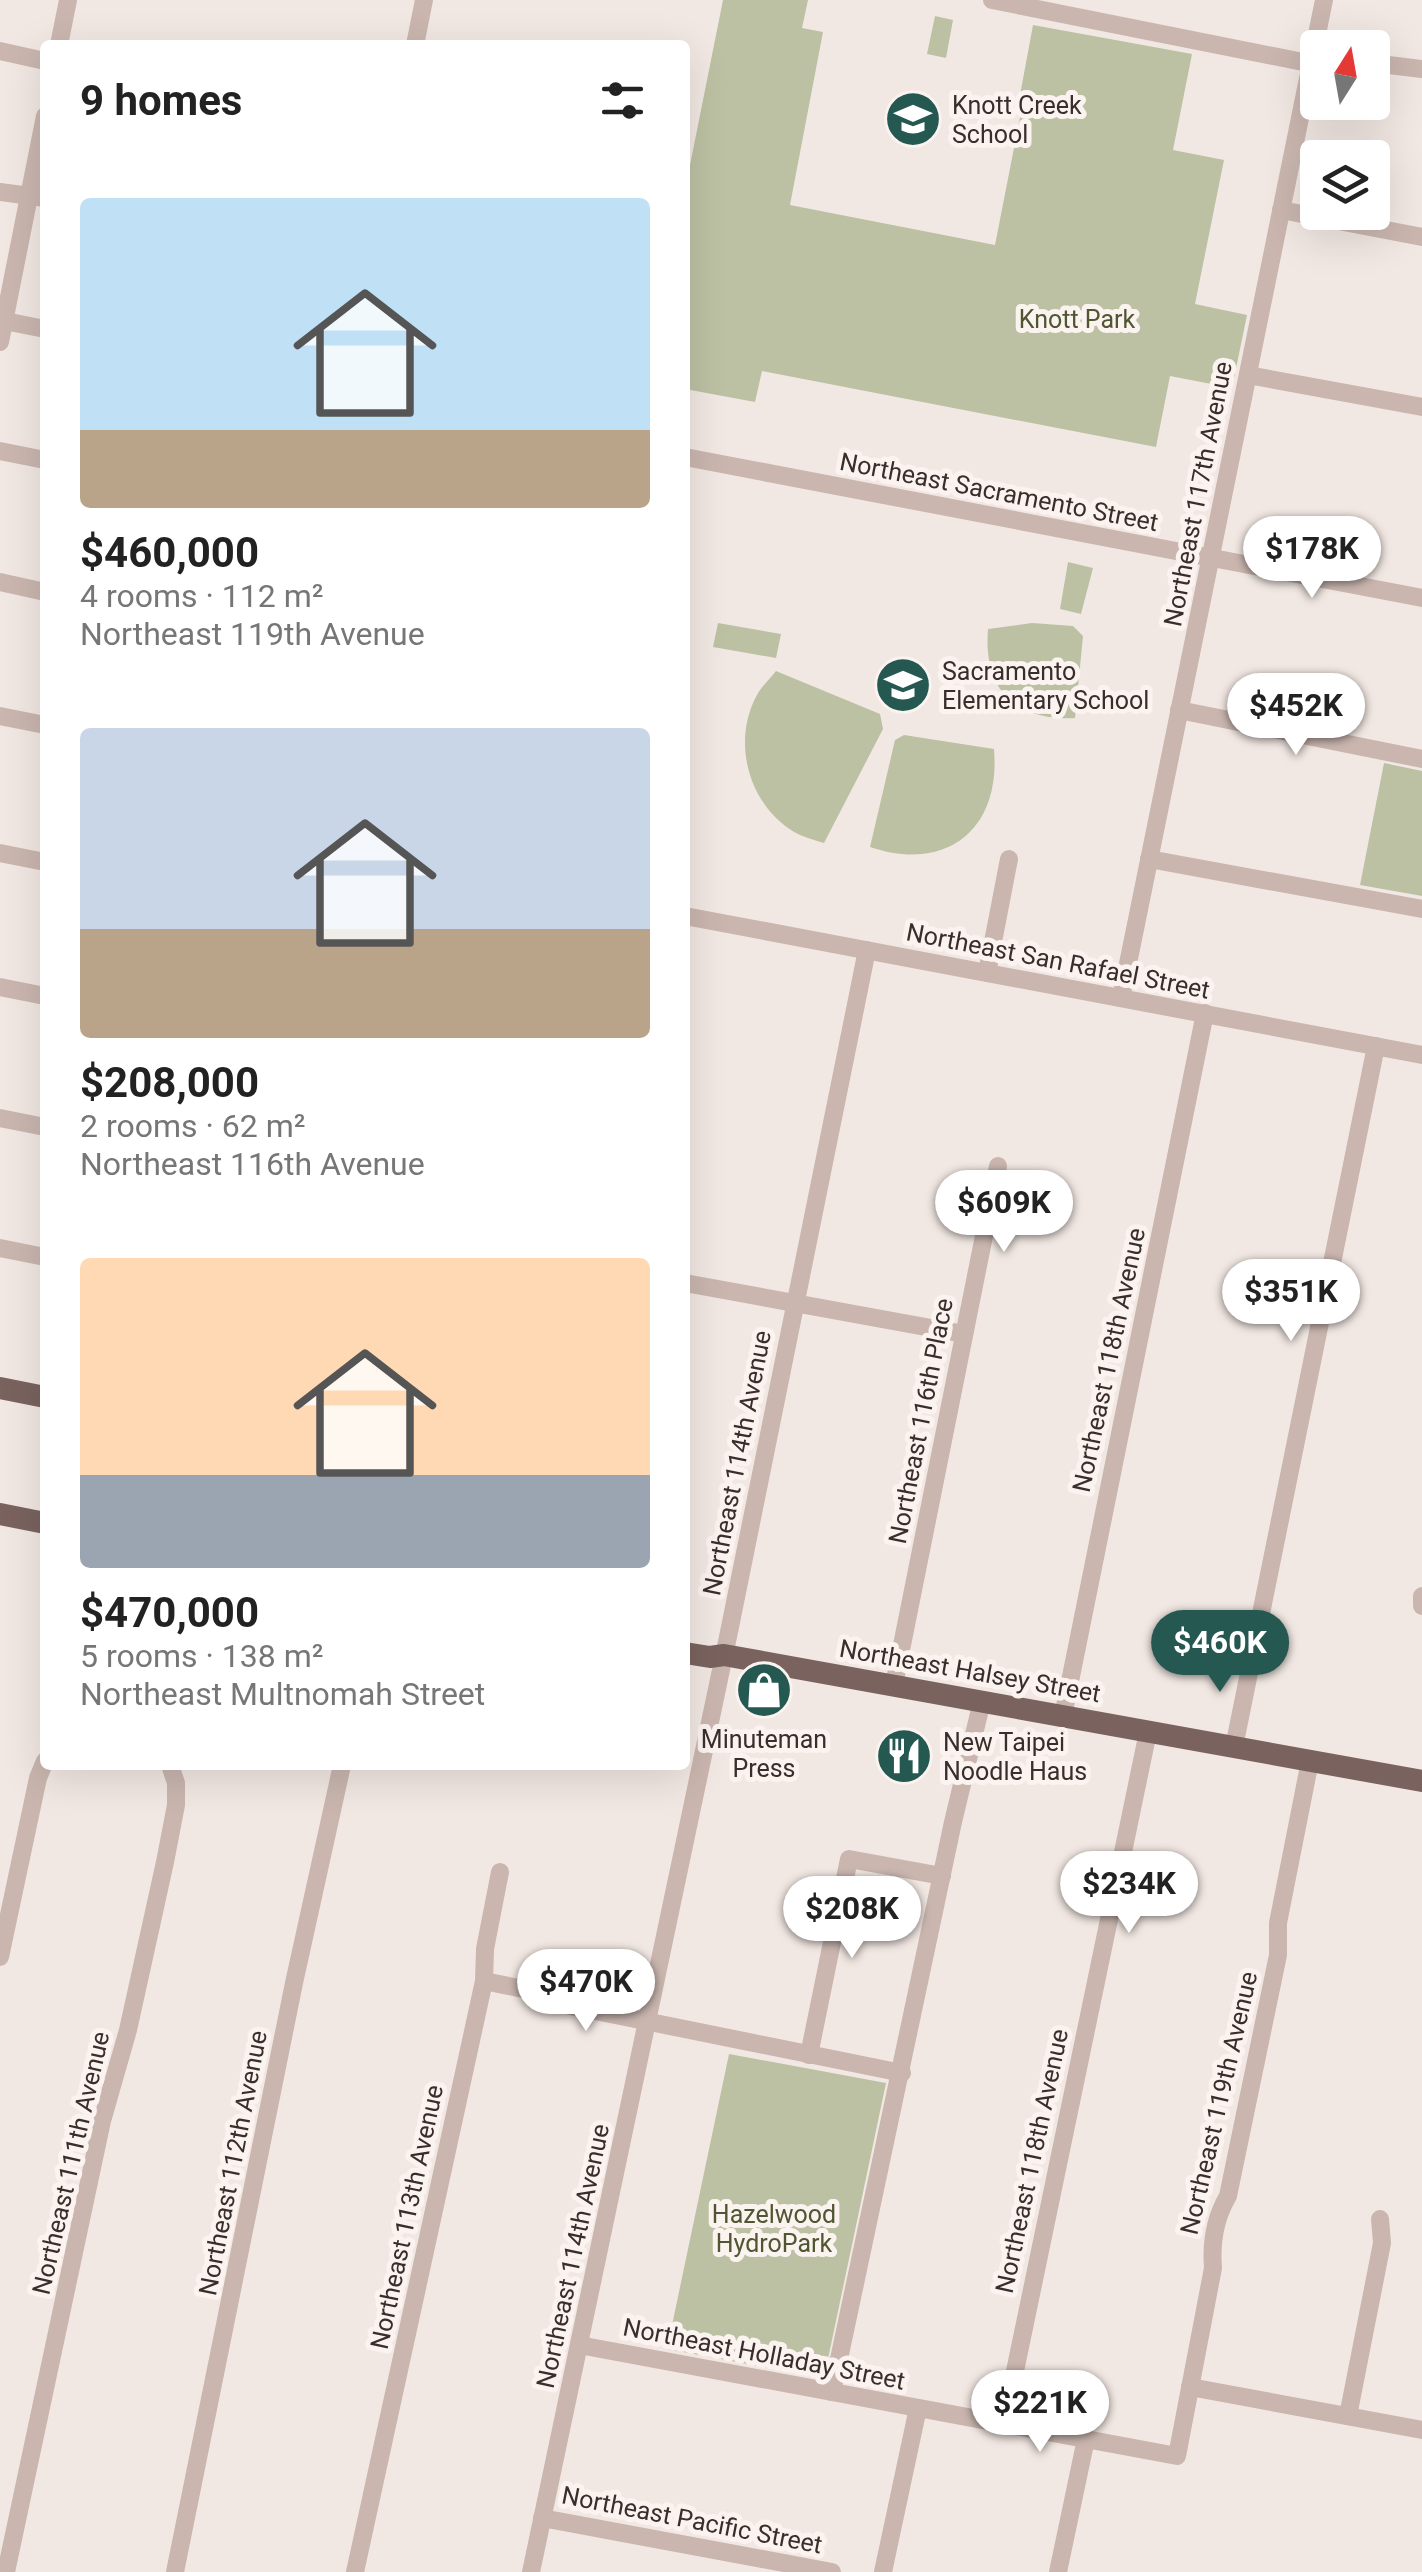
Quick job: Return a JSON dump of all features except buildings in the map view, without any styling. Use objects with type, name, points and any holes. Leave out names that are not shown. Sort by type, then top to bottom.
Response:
[{"type":"main road","points":[[0,1388],[40,1395]]},
{"type":"main road","points":[[0,1514],[40,1523]]},
{"type":"main road","points":[[690,1639],[712,1643],[724,1655]]},
{"type":"main road","name":"Northeast Halsey Street","points":[[690,1654],[724,1655],[1422,1781]]},
{"type":"street","points":[[60,40],[68,0]]},
{"type":"street","points":[[416,40],[424,0]]},
{"type":"street","points":[[992,0],[1300,61]]},
{"type":"street","name":"Northeast 117th Avenue","points":[[1319,30],[1324,0]]},
{"type":"street","points":[[0,52],[40,60]]},
{"type":"street","points":[[1390,65],[1422,69]]},
{"type":"street","name":"Northeast 117th Avenue","points":[[1121,998],[1302,120]]},
{"type":"street","points":[[0,342],[2,320],[37,196],[40,166]]},
{"type":"street","points":[[0,192],[37,196]]},
{"type":"street","points":[[1282,210],[1422,236]]},
{"type":"street","points":[[2,320],[40,328]]},
{"type":"street","points":[[1248,375],[1422,408]]},
{"type":"street","points":[[0,451],[40,459]]},
{"type":"street","name":"Northeast Sacramento Street","points":[[690,458],[1422,598]]},
{"type":"street","points":[[0,582],[40,591]]},
{"type":"street","points":[[1180,710],[1422,760]]},
{"type":"street","points":[[0,716],[40,725]]},
{"type":"street","points":[[0,853],[40,861]]},
{"type":"street","points":[[1149,859],[1422,909]]},
{"type":"street","points":[[987,973],[1009,860]]},
{"type":"street","name":"Northeast San Rafael Street","points":[[690,917],[1422,1054]]},
{"type":"street","name":"Northeast 114th Avenue","points":[[532,2572],[867,950]]},
{"type":"street","points":[[0,987],[40,995]]},
{"type":"street","name":"Northeast 118th Avenue","points":[[1062,1716],[1206,1013]]},
{"type":"street","points":[[1234,1747],[1376,1046]]},
{"type":"street","points":[[0,1118],[40,1126]]},
{"type":"street","name":"Northeast 116th Place","points":[[894,1686],[998,1166]]},
{"type":"street","points":[[0,1248],[40,1257]]},
{"type":"street","points":[[690,1283],[964,1334]]},
{"type":"street","points":[[1422,1596],[1422,1606]]},
{"type":"street","points":[[832,2392],[982,1702]]},
{"type":"street","name":"Northeast 118th Avenue","points":[[1004,2424],[1148,1732]]},
{"type":"street","name":"Northeast 119th Avenue","points":[[1176,2456],[1213,2268],[1212,2250],[1220,2211],[1228,2196],[1278,1955],[1278,1923],[1310,1761]]},
{"type":"street","points":[[0,1957],[42,1770]]},
{"type":"street","name":"Northeast 111th Avenue","points":[[6,2572],[102,2121],[128,2030],[165,1862],[176,1805],[172,1770]]},
{"type":"street","name":"Northeast 112th Avenue","points":[[176,2572],[294,1982],[341,1770]]},
{"type":"street","points":[[810,2055],[849,1859],[942,1876]]},
{"type":"street","name":"Northeast 113th Avenue","points":[[355,2572],[484,1982],[485,1949],[500,1872]]},
{"type":"street","points":[[484,1982],[542,1993],[566,2005],[902,2073]]},
{"type":"street","points":[[1348,2416],[1382,2242],[1380,2220]]},
{"type":"street","name":"Northeast Holladay Street","points":[[579,2344],[1176,2456]]},
{"type":"street","points":[[1190,2387],[1422,2430]]},
{"type":"street","points":[[883,2572],[918,2408]]},
{"type":"street","points":[[1058,2572],[1086,2439]]},
{"type":"street","name":"Northeast Pacific Street","points":[[542,2518],[832,2572]]},
{"type":"green space","name":"Knott Park","points":[[723,0],[808,0],[802,28],[823,32],[790,205],[995,245],[1024,97],[1020,95],[1033,25],[1192,54],[1173,150],[1224,160],[1195,304],[1247,315],[1232,388],[1170,376],[1156,447],[762,371],[755,402],[690,390],[690,165]]},
{"type":"green space","points":[[935,16],[953,20],[946,58],[927,54]]},
{"type":"green space","points":[[1068,562],[1093,568],[1081,614],[1060,609]]},
{"type":"green space","points":[[718,623],[781,634],[776,658],[713,647]]},
{"type":"green space","points":[[1032,623],[1073,626],[1083,636],[1075,718],[1035,714],[1007,698],[998,685],[991,669],[988,629]]},
{"type":"green space","points":[[776,671],[880,714],[883,729],[824,843],[797,834],[778,820],[766,806],[749,771],[745,732],[749,713]]},
{"type":"green space","points":[[904,735],[994,749],[994,778],[978,822],[963,838],[944,849],[897,854],[870,847],[895,740]]},
{"type":"green space","points":[[1384,763],[1422,771],[1422,896],[1360,885]]},
{"type":"green space","name":"Hazelwood HydroPark","points":[[729,2054],[886,2083],[824,2378],[667,2349]]},
{"type":"place","name":"Knott Creek School","points":[[913,119]]},
{"type":"place","name":"Sacramento Elementary School","points":[[903,685]]},
{"type":"place","name":"Minuteman Press","points":[[764,1690]]},
{"type":"place","name":"New Taipei Noodle Haus","points":[[904,1756]]}]
